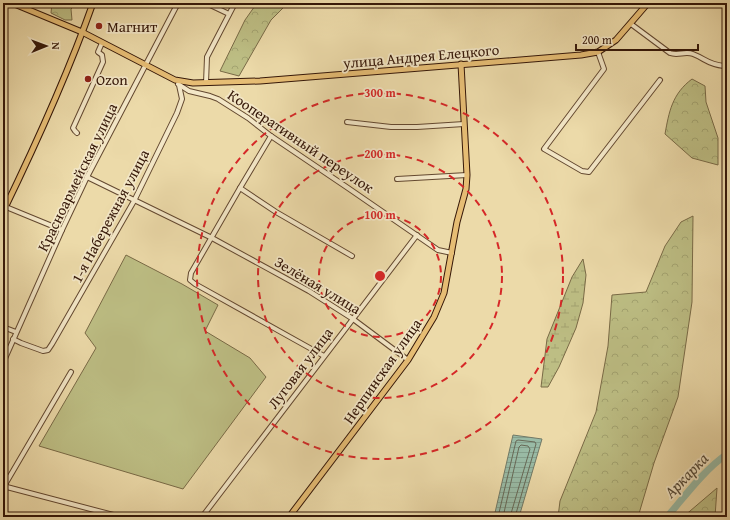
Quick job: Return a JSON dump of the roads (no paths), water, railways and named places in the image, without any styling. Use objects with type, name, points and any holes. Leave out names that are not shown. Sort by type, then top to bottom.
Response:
[{"type":"main road","points":[[12,3],[82,32],[177,82]]},
{"type":"main road","points":[[4,208],[39,135],[93,3]]},
{"type":"main road","name":"улица Андрея Елецкого","points":[[177,82],[206,83],[260,80],[582,55],[598,52],[616,40],[648,3]]},
{"type":"main road","name":"Нерпинская улица","points":[[289,517],[408,360],[421,340],[444,292],[457,222],[466,189],[467,176],[461,64]]},
{"type":"street","name":"Красноармейская улица","points":[[3,364],[16,332],[87,177],[178,3]]},
{"type":"street","points":[[206,3],[229,14]]},
{"type":"street","points":[[206,83],[207,57],[235,3]]},
{"type":"street","points":[[631,24],[670,53],[675,55],[685,53],[692,54],[712,65],[724,66],[727,63]]},
{"type":"street","points":[[77,133],[74,132],[74,128],[103,62],[102,55],[98,52],[102,43]]},
{"type":"street","points":[[598,52],[604,69],[544,149],[582,171],[588,172],[660,80]]},
{"type":"street","name":"Кооперативный переулок","points":[[177,82],[189,92],[218,99],[248,118],[271,136],[438,250],[452,253]]},
{"type":"street","name":"1-я Набережная улица","points":[[14,339],[20,343],[43,351],[48,350],[52,344],[134,201],[177,113],[182,99],[177,82]]},
{"type":"street","points":[[348,122],[391,127],[464,124]]},
{"type":"street","points":[[271,136],[191,273],[190,280],[324,356]]},
{"type":"street","points":[[396,179],[467,176]]},
{"type":"street","name":"Зелёная улица","points":[[87,177],[212,238],[309,291],[353,319],[408,360]]},
{"type":"street","points":[[240,188],[276,212],[352,256]]},
{"type":"street","points":[[4,208],[62,230]]},
{"type":"street","name":"Луговая улица","points":[[202,517],[417,235]]},
{"type":"street","points":[[3,327],[16,332]]},
{"type":"street","points":[[71,372],[3,487],[121,517]]},
{"type":"water","points":[[513,435],[542,439],[519,517],[494,517]]},
{"type":"waterway","name":"Аркарка","points":[[667,517],[702,476],[727,454]]},
{"type":"place","name":"Магнит","points":[[99,26]]},
{"type":"place","name":"Ozon","points":[[88,79]]}]
